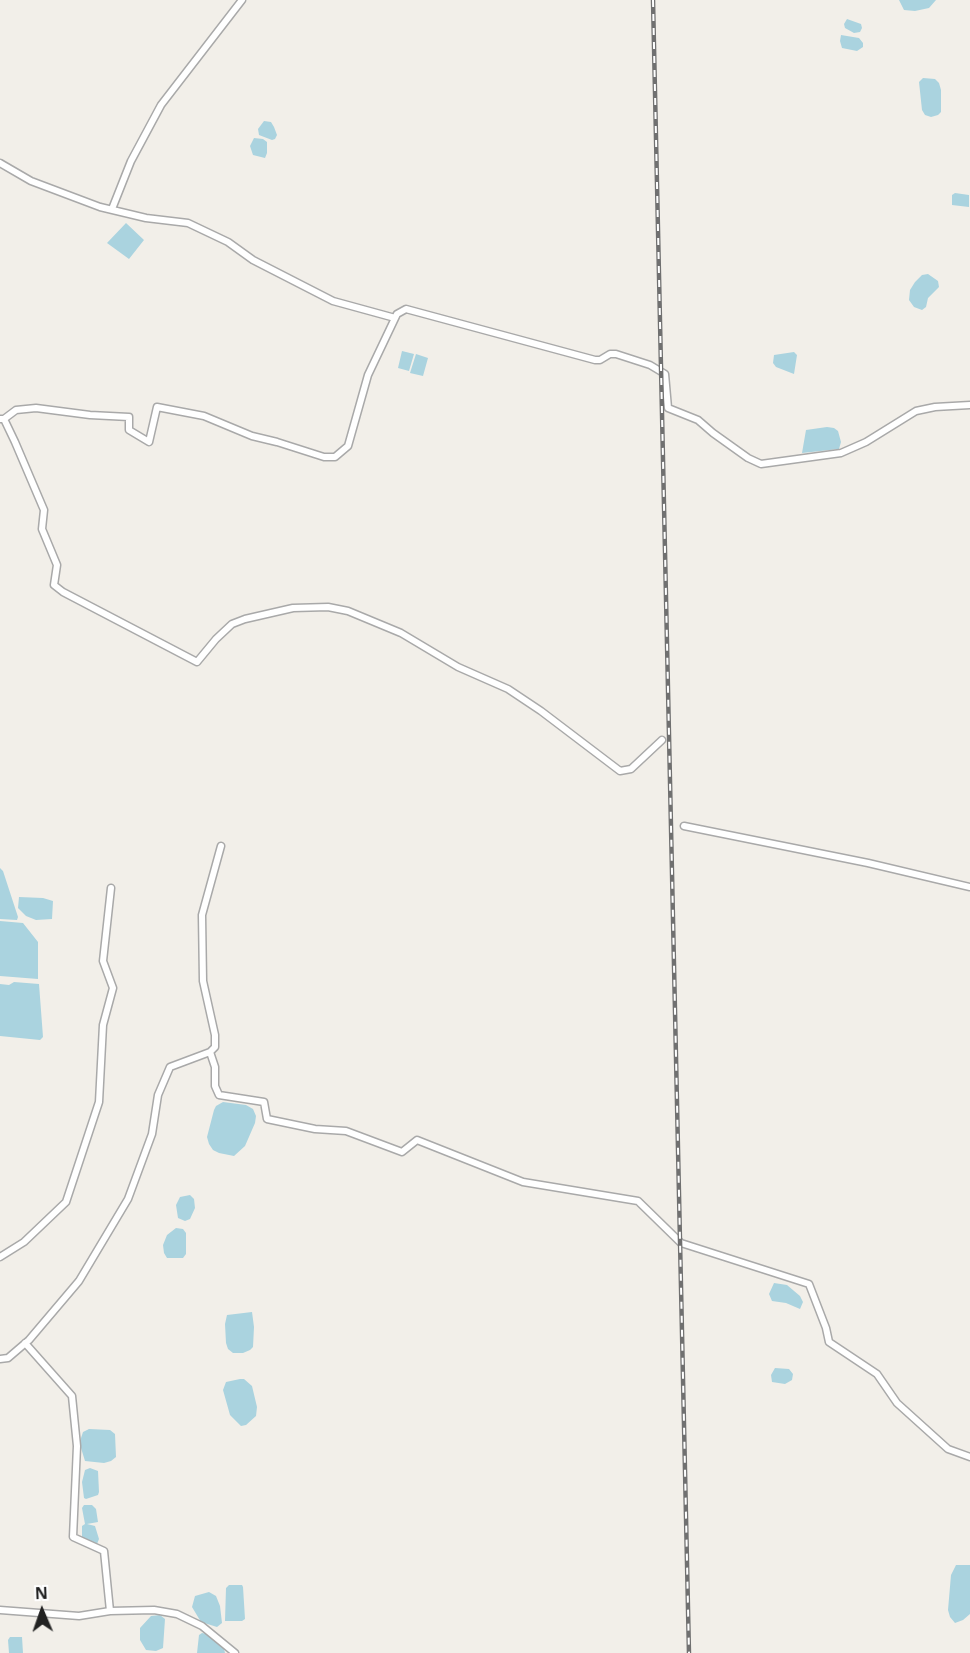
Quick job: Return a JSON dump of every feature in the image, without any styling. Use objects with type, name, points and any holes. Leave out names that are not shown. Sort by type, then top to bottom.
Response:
[{"type":"street","points":[[112,209],[131,161],[161,105],[242,0]]},
{"type":"street","points":[[0,163],[31,182],[112,209],[146,218],[188,223],[228,242],[254,260],[333,302],[395,318]]},
{"type":"street","points":[[662,740],[632,769],[620,771],[508,689],[458,667],[401,633],[366,618],[328,607],[293,608],[232,624],[197,662],[63,592],[54,585],[57,565],[42,529],[44,510],[32,479],[2,419],[16,410],[36,408],[129,417],[129,430],[149,442],[157,406],[204,416],[252,436],[324,457],[335,457],[348,446],[363,387],[395,318],[403,310],[415,310],[595,360],[616,354],[650,365],[665,374],[668,408],[698,420],[748,458],[761,464],[841,453],[866,442],[916,411],[935,406],[970,405]]},
{"type":"street","points":[[684,826],[868,863],[970,887]]},
{"type":"street","points":[[0,1359],[8,1358],[25,1343],[78,1281],[128,1199],[152,1134],[158,1095],[170,1067],[210,1052],[215,1047],[215,1035],[203,981],[202,915],[221,846]]},
{"type":"street","points":[[0,1257],[24,1242],[66,1202],[99,1102],[103,1025],[113,988],[103,961],[111,888]]},
{"type":"street","points":[[210,1052],[215,1067],[215,1086],[219,1095],[264,1102],[267,1119],[315,1129],[346,1131],[402,1152],[417,1140],[524,1182],[638,1202],[681,1243],[808,1284],[826,1328],[829,1342],[877,1374],[897,1403],[948,1449],[970,1457]]},
{"type":"street","points":[[25,1343],[72,1396],[77,1446],[73,1537],[105,1551],[110,1611]]},
{"type":"street","points":[[0,1610],[80,1616],[110,1611],[154,1610],[177,1614],[202,1626],[236,1653]]},
{"type":"water","points":[[899,0],[936,0],[929,8],[915,11],[904,10]]},
{"type":"water","points":[[847,19],[861,24],[860,32],[854,33],[845,28],[844,24]]},
{"type":"water","points":[[841,35],[859,38],[863,47],[857,51],[842,48]]},
{"type":"water","points":[[923,78],[935,79],[939,83],[941,112],[938,115],[931,117],[925,115],[922,110],[919,82]]},
{"type":"water","points":[[264,121],[271,122],[277,135],[275,139],[259,135],[258,129]]},
{"type":"water","points":[[254,138],[267,142],[265,158],[253,155],[250,146]]},
{"type":"water","points":[[955,193],[969,195],[969,207],[952,205],[952,195]]},
{"type":"water","points":[[126,223],[144,240],[129,259],[107,243]]},
{"type":"water","points":[[928,274],[938,281],[939,287],[928,298],[926,307],[922,310],[914,307],[909,300],[910,290],[922,275]]},
{"type":"water","points":[[402,351],[414,354],[409,371],[398,368]]},
{"type":"water","points":[[794,352],[797,355],[794,374],[776,367],[773,363],[774,355]]},
{"type":"water","points":[[416,354],[428,358],[423,376],[410,373]]},
{"type":"water","points":[[827,427],[838,431],[841,442],[839,449],[802,453],[806,430]]},
{"type":"water","points":[[0,868],[3,871],[17,920],[0,919]]},
{"type":"water","points":[[19,897],[43,898],[53,901],[52,919],[36,920],[26,916],[18,908]]},
{"type":"water","points":[[0,921],[23,923],[38,942],[38,979],[0,976]]},
{"type":"water","points":[[14,982],[39,984],[43,1037],[40,1040],[0,1036],[0,984],[9,985]]},
{"type":"water","points":[[223,1102],[246,1105],[253,1109],[256,1116],[245,1146],[234,1156],[213,1150],[207,1137],[214,1110]]},
{"type":"water","points":[[190,1195],[194,1199],[195,1208],[190,1219],[185,1221],[178,1218],[176,1205],[180,1197]]},
{"type":"water","points":[[176,1228],[183,1229],[186,1233],[186,1254],[183,1258],[167,1258],[163,1245],[167,1235]]},
{"type":"water","points":[[774,1283],[787,1285],[800,1296],[803,1302],[800,1309],[786,1303],[772,1301],[769,1294]]},
{"type":"water","points":[[252,1312],[253,1347],[243,1353],[233,1353],[228,1349],[226,1343],[227,1315]]},
{"type":"water","points":[[775,1368],[789,1369],[793,1374],[792,1380],[785,1384],[772,1382],[771,1375]]},
{"type":"water","points":[[244,1379],[252,1386],[257,1407],[256,1416],[246,1425],[241,1426],[230,1415],[223,1390],[226,1382]]},
{"type":"water","points":[[89,1429],[110,1430],[115,1434],[116,1457],[104,1463],[85,1461],[81,1438],[83,1432]]},
{"type":"water","points":[[90,1468],[98,1471],[99,1492],[98,1495],[86,1499],[82,1482],[85,1470]]},
{"type":"water","points":[[84,1505],[92,1505],[96,1509],[98,1522],[87,1524],[95,1526],[99,1539],[97,1544],[82,1539],[82,1526],[85,1524],[82,1508]]},
{"type":"water","points":[[956,1565],[970,1565],[970,1614],[955,1623],[948,1610],[951,1575]]},
{"type":"water","points":[[229,1585],[242,1585],[243,1587],[245,1619],[242,1621],[225,1621],[226,1588]]},
{"type":"water","points":[[209,1592],[216,1596],[220,1606],[222,1623],[217,1627],[201,1622],[192,1607],[195,1596]]},
{"type":"water","points":[[160,1615],[165,1619],[163,1648],[156,1651],[146,1650],[140,1640],[140,1628],[151,1616]]},
{"type":"water","points":[[207,1634],[224,1649],[225,1653],[197,1653],[199,1635]]},
{"type":"water","points":[[10,1637],[22,1637],[23,1653],[9,1653],[8,1640]]},
{"type":"railway","points":[[653,0],[689,1653]]}]
